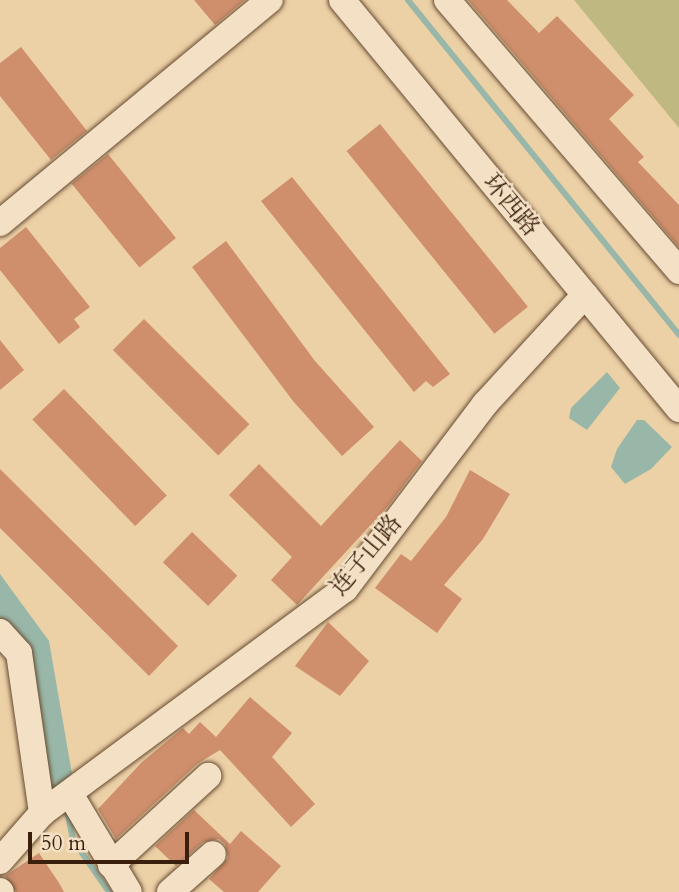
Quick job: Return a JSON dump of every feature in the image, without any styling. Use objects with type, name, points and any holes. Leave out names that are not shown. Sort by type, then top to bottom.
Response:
[{"type":"street","points":[[0,223],[270,0]]},
{"type":"street","name":"环西路","points":[[342,0],[679,409]]},
{"type":"street","points":[[447,0],[679,271]]},
{"type":"street","name":"连子山路","points":[[43,813],[345,589],[485,404],[585,295]]},
{"type":"street","points":[[0,632],[19,653],[43,813],[0,861]]},
{"type":"street","points":[[111,865],[208,776]]},
{"type":"street","points":[[70,794],[129,892]]},
{"type":"street","points":[[170,892],[213,854]]},
{"type":"shaded area","points":[[574,0],[679,0],[679,128]]},
{"type":"shaded area","points":[[607,372],[620,388],[587,430],[569,418],[571,408]]},
{"type":"shaded area","points":[[637,420],[644,420],[672,447],[651,469],[625,484],[611,467],[617,449]]},
{"type":"shaded area","points":[[0,574],[49,641],[72,774],[39,800],[25,649],[0,618]]},
{"type":"building","points":[[194,0],[245,0],[215,25]]},
{"type":"building","points":[[468,0],[507,0],[539,33],[557,16],[634,95],[609,119],[644,157],[638,162],[679,205],[679,247]]},
{"type":"building","points":[[21,47],[87,131],[51,160],[0,96],[0,63]]},
{"type":"building","points":[[380,124],[528,307],[494,334],[347,151]]},
{"type":"building","points":[[108,154],[176,238],[139,268],[71,184]]},
{"type":"building","points":[[292,177],[450,374],[433,387],[426,381],[414,392],[261,201]]},
{"type":"building","points":[[26,227],[90,307],[74,319],[80,327],[59,344],[0,270],[0,248]]},
{"type":"building","points":[[226,241],[315,361],[374,427],[342,456],[293,401],[192,267]]},
{"type":"building","points":[[144,319],[249,424],[218,455],[113,350]]},
{"type":"building","points":[[0,340],[24,370],[0,390]]},
{"type":"building","points":[[64,389],[167,495],[135,526],[32,420]]},
{"type":"building","points":[[400,440],[422,461],[388,506],[297,605],[271,580],[292,557],[229,495],[259,464],[321,526]]},
{"type":"building","points":[[0,469],[178,646],[149,676],[0,528]]},
{"type":"building","points":[[470,470],[510,494],[483,539],[444,585],[462,599],[437,633],[375,588],[401,554],[411,561],[446,517]]},
{"type":"building","points":[[192,532],[237,576],[208,606],[163,562]]},
{"type":"building","points":[[328,622],[369,661],[340,696],[295,666]]},
{"type":"building","points":[[250,697],[292,733],[272,757],[315,804],[291,827],[220,750],[197,764],[116,839],[98,809],[142,762],[183,728],[189,734],[200,722],[216,737]]},
{"type":"building","points":[[194,810],[230,844],[241,831],[281,866],[258,892],[224,892],[209,879],[228,858],[225,844],[219,839],[203,842],[176,866],[155,846]]},
{"type":"building","points":[[39,853],[64,892],[16,892],[5,876]]},
{"type":"waterway","points":[[408,0],[679,335]]},
{"type":"waterway","points":[[67,811],[73,840],[109,892]]}]
